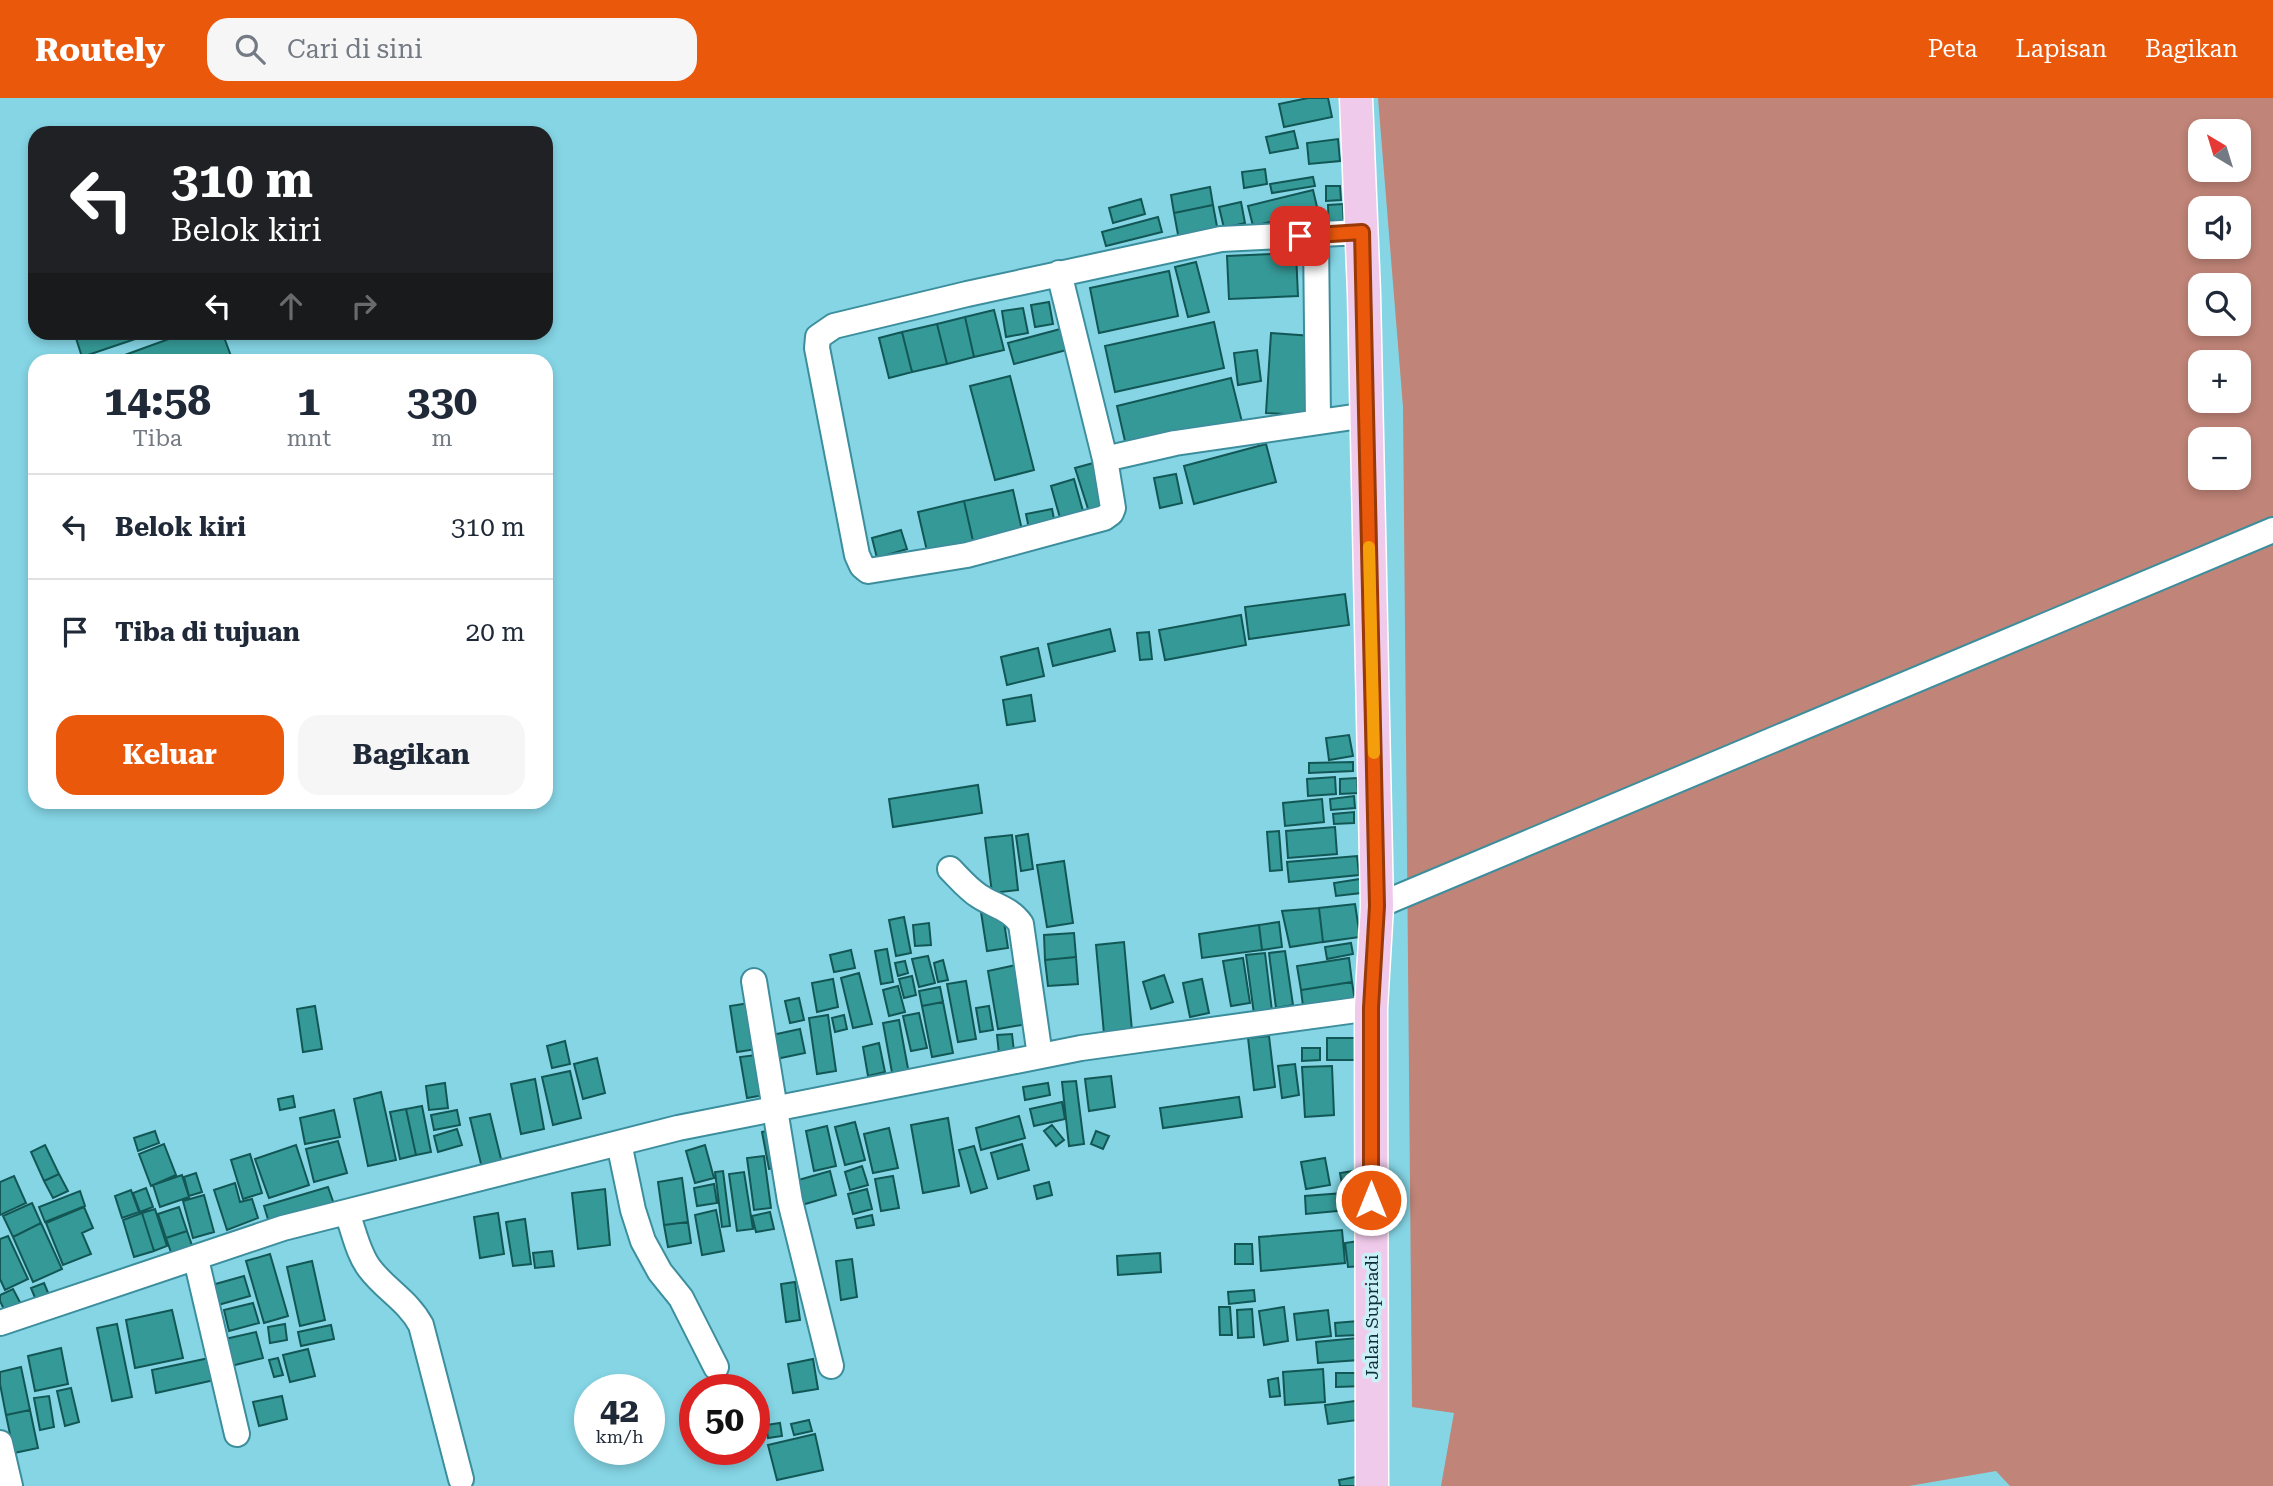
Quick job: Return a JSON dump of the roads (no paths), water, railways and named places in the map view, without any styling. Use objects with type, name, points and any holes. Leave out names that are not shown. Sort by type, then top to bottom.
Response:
[{"type":"main road","name":"Jalan Supriadi","points":[[1356,98],[1367,415],[1377,906],[1371,1008],[1373,1486]]},
{"type":"street","points":[[1059,273],[1105,459],[1113,508],[1111,513],[1104,518],[967,555],[874,571],[865,569],[859,562],[817,348],[818,337],[834,326],[1059,273],[1221,239],[1362,232]]},
{"type":"street","points":[[1316,236],[1318,420]]},
{"type":"street","points":[[1105,459],[1175,443],[1318,420],[1367,415]]},
{"type":"street","points":[[1377,906],[2273,530]]},
{"type":"street","points":[[950,869],[968,888],[981,898],[1007,910],[1021,924],[1040,1056]]},
{"type":"street","points":[[754,981],[790,1201],[831,1366]]},
{"type":"street","points":[[0,1323],[283,1228],[678,1128],[1081,1048],[1371,1008]]},
{"type":"street","points":[[619,1143],[633,1210],[643,1241],[660,1272],[681,1298],[716,1367]]},
{"type":"street","points":[[347,1213],[363,1259],[412,1309],[421,1325],[461,1479]]},
{"type":"street","points":[[196,1259],[237,1434]]},
{"type":"street","points":[[0,1443],[10,1486]]}]
